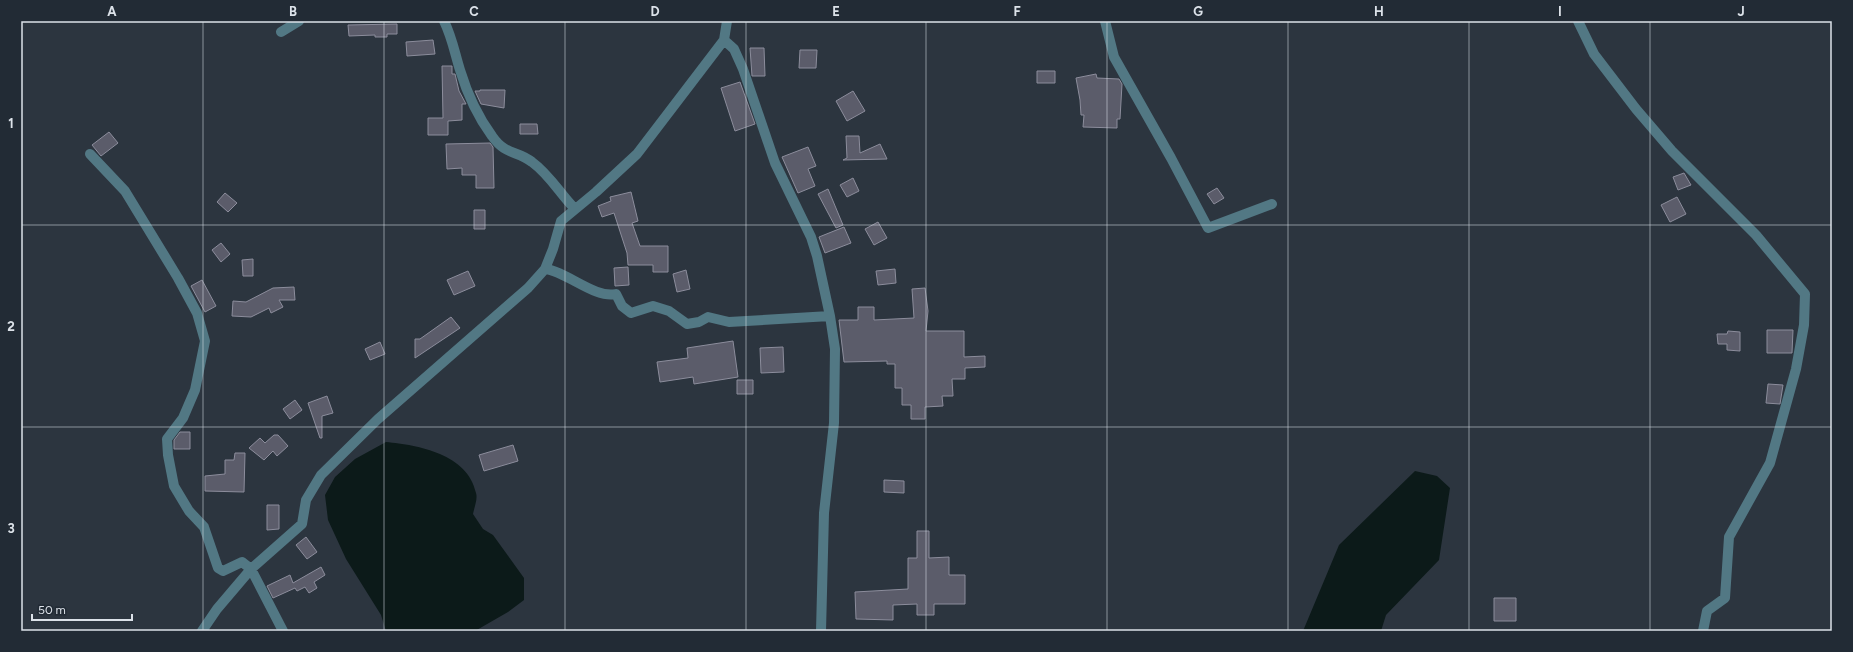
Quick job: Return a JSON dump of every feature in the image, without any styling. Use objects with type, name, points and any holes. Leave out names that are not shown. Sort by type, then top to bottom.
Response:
[{"type":"street","points":[[281,32],[299,21]]},
{"type":"street","points":[[444,21],[450,33],[465,84],[478,113],[492,137],[505,150],[531,161],[550,178],[562,196],[575,209]]},
{"type":"street","points":[[202,631],[217,609],[251,569],[302,524],[306,500],[321,475],[378,418],[522,293],[544,269],[553,249],[562,221],[636,154],[724,40],[727,21]]},
{"type":"street","points":[[1105,21],[1114,57],[1168,151],[1208,228],[1272,204]]},
{"type":"street","points":[[1578,21],[1594,54],[1636,109],[1672,151],[1756,235],[1805,294],[1804,325],[1796,369],[1770,463],[1729,537],[1725,598],[1707,611],[1703,631]]},
{"type":"street","points":[[724,40],[734,49],[743,69],[775,162],[811,237],[818,256],[830,316],[835,349],[834,422],[824,513],[821,631]]},
{"type":"street","points":[[90,154],[125,191],[178,278],[197,313],[205,341],[195,390],[183,418],[167,439],[168,455],[174,486],[189,511],[204,527],[218,568],[223,572],[242,562],[251,569],[283,631]]},
{"type":"street","points":[[544,269],[554,270],[577,283],[608,296],[616,294],[622,306],[631,313],[653,306],[669,311],[687,324],[699,322],[708,317],[729,322],[830,316]]},
{"type":"shaded area","points":[[386,442],[399,443],[426,449],[440,454],[463,469],[471,480],[476,493],[473,514],[483,529],[493,535],[524,578],[524,600],[508,612],[475,631],[386,631],[381,615],[346,559],[328,520],[325,495],[335,477],[355,459]]},
{"type":"shaded area","points":[[1415,471],[1437,476],[1450,488],[1439,560],[1386,615],[1381,631],[1303,631],[1339,545]]},
{"type":"building","points":[[397,24],[397,34],[387,34],[387,37],[375,37],[375,35],[349,36],[348,25]]},
{"type":"building","points":[[433,40],[435,54],[407,56],[406,42]]},
{"type":"building","points":[[750,48],[764,48],[765,76],[752,76]]},
{"type":"building","points":[[800,50],[817,50],[816,68],[799,68]]},
{"type":"building","points":[[442,66],[452,66],[452,74],[455,74],[459,91],[466,104],[462,104],[462,120],[448,121],[448,135],[428,135],[428,118],[443,118]]},
{"type":"building","points":[[1037,71],[1055,71],[1055,83],[1037,83]]},
{"type":"building","points":[[1096,74],[1097,78],[1119,79],[1122,84],[1120,119],[1117,119],[1117,128],[1083,127],[1084,115],[1081,115],[1076,78]]},
{"type":"building","points":[[740,82],[755,124],[735,131],[721,88]]},
{"type":"building","points":[[505,90],[504,108],[481,104],[475,91]]},
{"type":"building","points":[[853,91],[865,111],[847,121],[836,101]]},
{"type":"building","points":[[520,124],[537,124],[538,134],[520,134]]},
{"type":"building","points":[[109,132],[118,143],[101,156],[92,145]]},
{"type":"building","points":[[846,136],[859,136],[860,153],[880,144],[887,159],[843,160],[847,158]]},
{"type":"building","points":[[490,143],[493,147],[494,188],[476,188],[476,175],[462,175],[462,168],[447,169],[446,144]]},
{"type":"building","points":[[808,147],[816,166],[808,169],[815,186],[798,193],[782,157]]},
{"type":"building","points":[[1684,173],[1691,185],[1678,190],[1673,177]]},
{"type":"building","points":[[853,178],[859,191],[847,197],[840,185]]},
{"type":"building","points":[[1217,188],[1224,198],[1214,204],[1207,194]]},
{"type":"building","points":[[828,189],[843,225],[836,228],[818,194]]},
{"type":"building","points":[[631,192],[638,221],[632,223],[640,246],[668,246],[668,272],[653,272],[653,265],[628,265],[627,253],[614,213],[602,217],[598,206],[611,201],[610,197]]},
{"type":"building","points":[[225,193],[237,203],[228,212],[217,202]]},
{"type":"building","points":[[1677,197],[1686,214],[1670,222],[1661,205]]},
{"type":"building","points":[[474,210],[485,210],[485,229],[474,229]]},
{"type":"building","points":[[878,222],[887,238],[874,245],[865,229]]},
{"type":"building","points":[[844,227],[851,243],[825,253],[819,237]]},
{"type":"building","points":[[221,243],[230,254],[221,262],[212,250]]},
{"type":"building","points":[[253,259],[253,276],[243,276],[242,260]]},
{"type":"building","points":[[628,267],[629,285],[615,286],[614,268]]},
{"type":"building","points":[[895,269],[896,283],[878,285],[876,271]]},
{"type":"building","points":[[686,270],[690,289],[677,292],[673,274]]},
{"type":"building","points":[[468,271],[475,286],[454,295],[447,280]]},
{"type":"building","points":[[202,280],[216,306],[205,312],[191,286]]},
{"type":"building","points":[[294,287],[295,300],[279,300],[283,307],[271,313],[269,308],[251,317],[232,316],[233,301],[246,302],[273,288]]},
{"type":"building","points":[[925,288],[928,311],[926,331],[964,331],[964,357],[985,356],[985,367],[965,368],[965,379],[952,379],[953,396],[942,396],[943,406],[925,407],[925,419],[911,419],[911,405],[902,405],[902,388],[895,388],[895,364],[887,364],[887,361],[844,362],[839,320],[858,320],[858,307],[874,307],[874,320],[914,318],[912,289]]},
{"type":"building","points":[[451,317],[460,328],[415,358],[415,339],[420,339]]},
{"type":"building","points":[[1767,330],[1793,330],[1792,353],[1767,353]]},
{"type":"building","points":[[1728,331],[1740,332],[1740,351],[1727,350],[1727,344],[1718,344],[1717,334],[1727,334]]},
{"type":"building","points":[[733,341],[738,377],[694,384],[693,377],[660,382],[657,362],[688,358],[687,348]]},
{"type":"building","points":[[380,342],[385,354],[370,360],[365,349]]},
{"type":"building","points":[[783,347],[784,372],[761,373],[760,348]]},
{"type":"building","points":[[737,380],[753,380],[753,394],[737,394]]},
{"type":"building","points":[[1768,384],[1783,385],[1780,404],[1766,403]]},
{"type":"building","points":[[327,396],[333,413],[322,416],[322,438],[320,438],[308,403]]},
{"type":"building","points":[[295,400],[302,410],[290,419],[283,409]]},
{"type":"building","points":[[180,432],[190,432],[190,449],[174,449],[174,440]]},
{"type":"building","points":[[274,435],[278,435],[288,446],[277,456],[273,451],[264,460],[249,448],[260,438],[265,443]]},
{"type":"building","points":[[513,445],[518,461],[484,471],[479,455]]},
{"type":"building","points":[[235,453],[245,453],[244,492],[205,491],[205,476],[225,474],[225,460],[234,460]]},
{"type":"building","points":[[884,480],[904,481],[904,493],[884,492]]},
{"type":"building","points":[[267,505],[279,505],[279,529],[267,530]]},
{"type":"building","points":[[917,531],[929,531],[929,558],[949,557],[949,575],[965,575],[965,604],[934,604],[934,615],[917,615],[917,604],[893,605],[893,620],[856,619],[855,592],[908,589],[908,558],[917,558]]},
{"type":"building","points":[[306,537],[317,552],[307,559],[296,545]]},
{"type":"building","points":[[321,567],[325,575],[314,582],[317,588],[309,593],[305,587],[297,591],[295,588],[273,598],[267,586],[290,575],[293,583]]},
{"type":"building","points":[[1494,598],[1516,598],[1516,621],[1494,621]]}]
